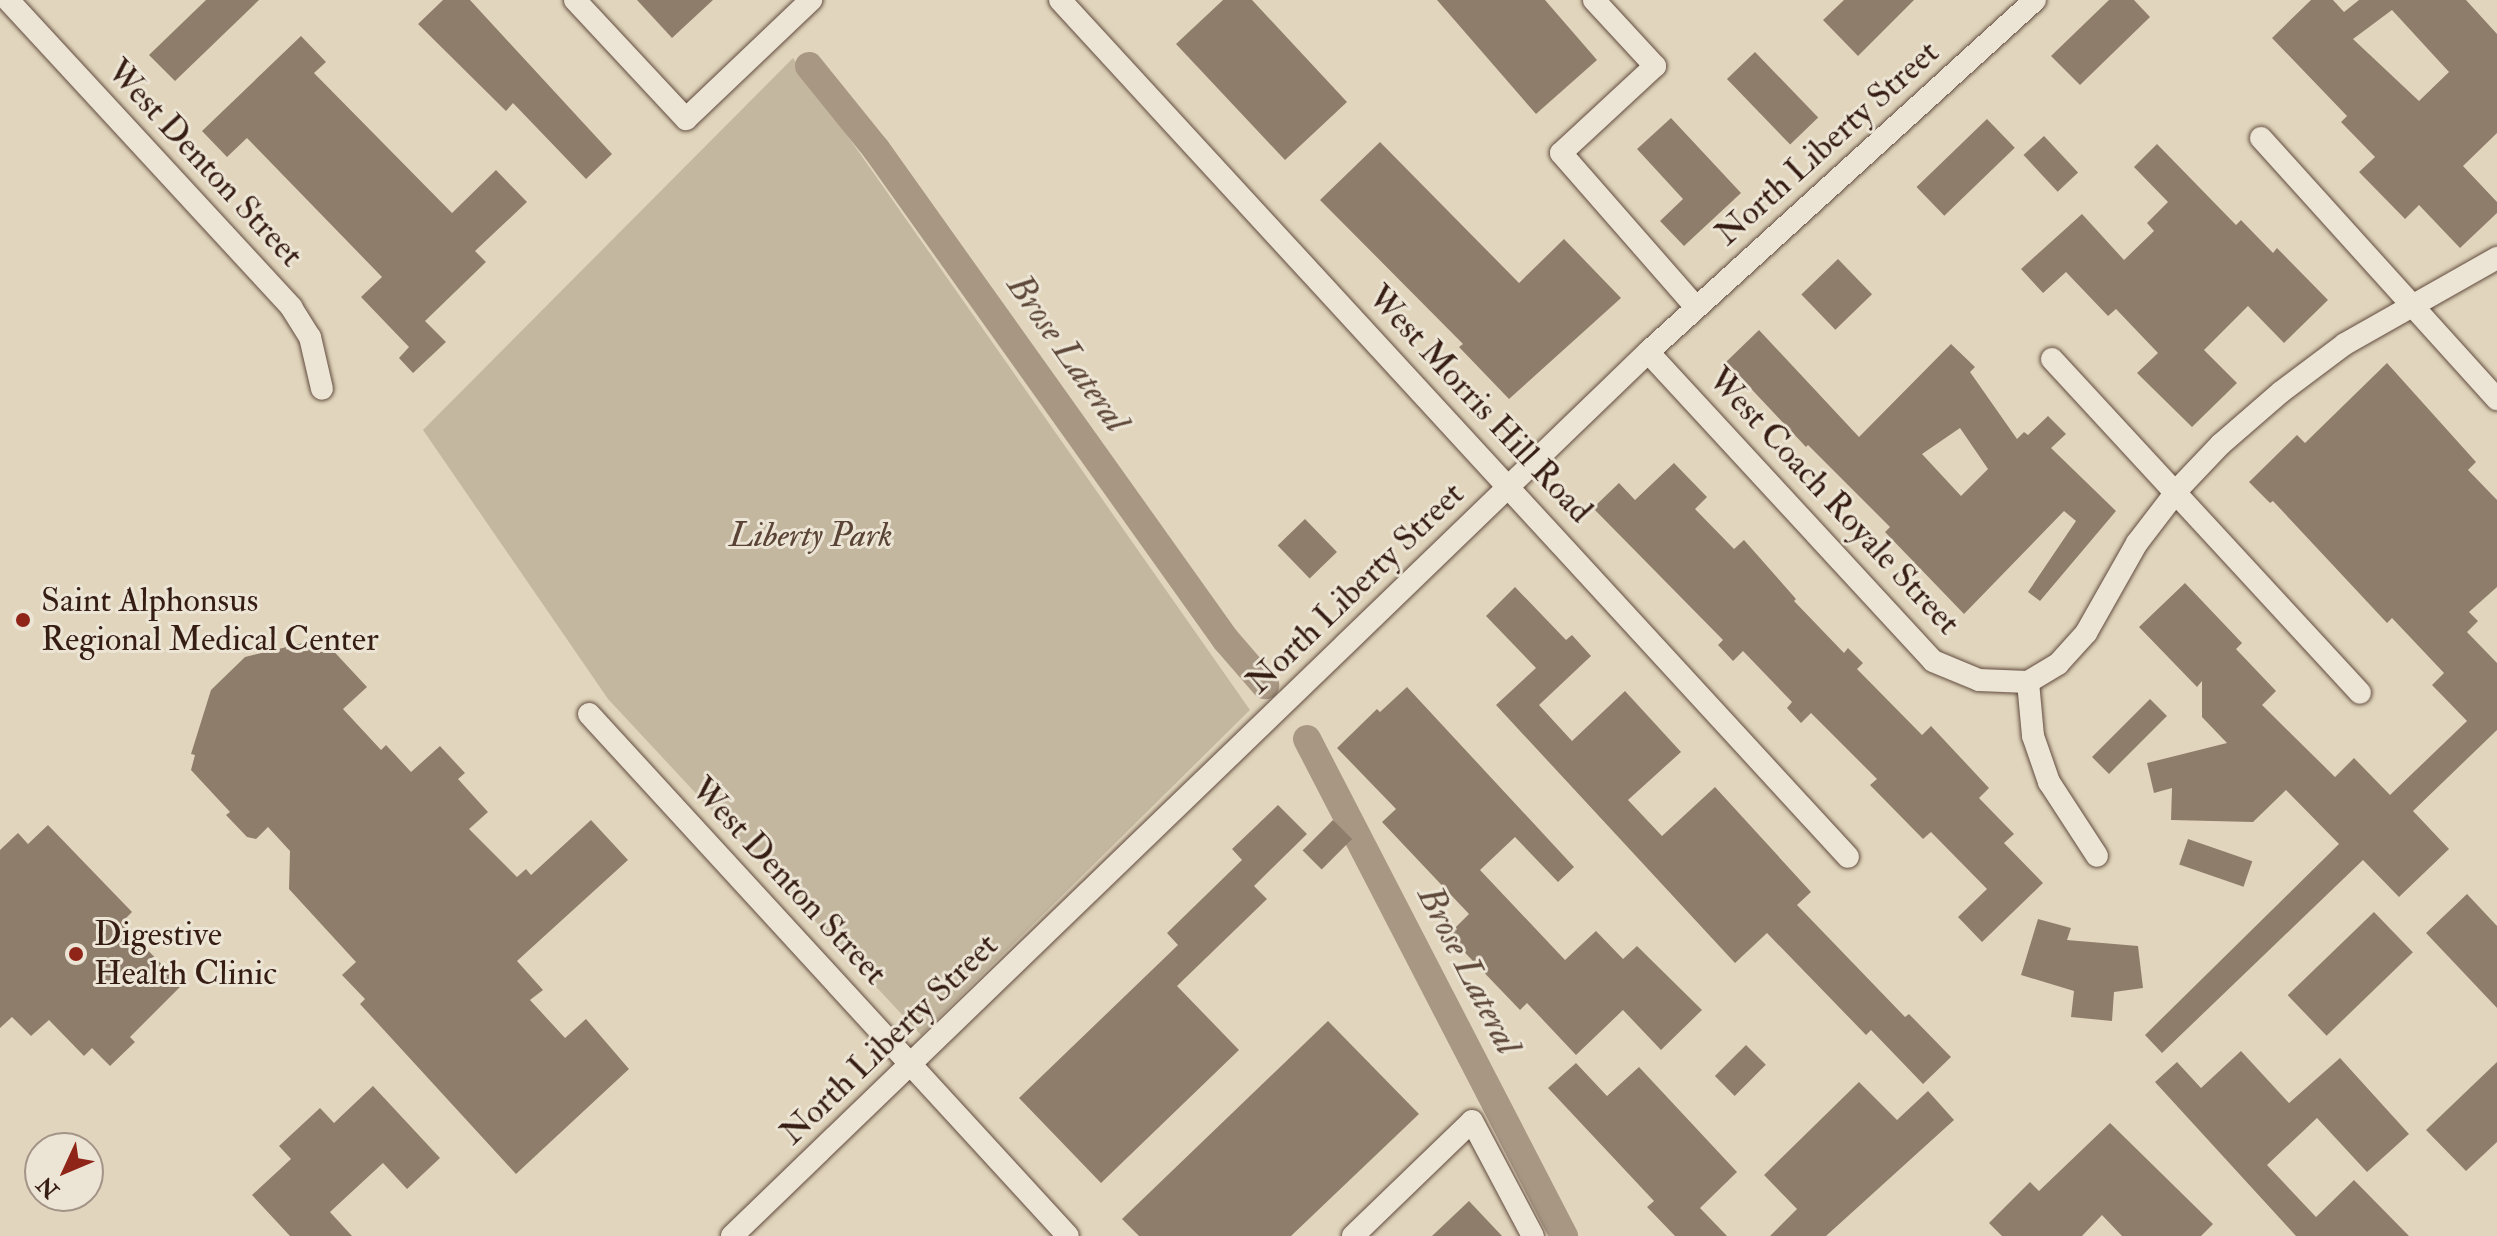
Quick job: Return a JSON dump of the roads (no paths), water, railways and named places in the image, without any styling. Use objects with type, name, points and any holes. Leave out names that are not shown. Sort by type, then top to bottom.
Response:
[{"type":"street","name":"West Denton Street","points":[[8,0],[291,307],[310,337],[322,389]]},
{"type":"street","points":[[575,0],[686,119],[811,0]]},
{"type":"street","name":"West Morris Hill Road","points":[[1060,0],[1848,857]]},
{"type":"street","points":[[1594,0],[1655,66],[1561,153],[1696,307]]},
{"type":"street","name":"North Liberty Street","points":[[732,1236],[912,1066],[1648,352],[2035,0]]},
{"type":"street","points":[[2261,138],[2497,399]]},
{"type":"street","points":[[2097,856],[2049,782],[2033,736],[2028,682],[2058,664],[2086,633],[2137,543],[2176,493],[2221,444],[2281,392],[2345,344],[2497,258]]},
{"type":"street","name":"West Coach Royale Street","points":[[1648,352],[1933,661],[1979,680],[2028,682]]},
{"type":"street","points":[[2052,359],[2360,693]]},
{"type":"street","name":"West Denton Street","points":[[589,714],[1068,1236]]},
{"type":"street","points":[[1353,1236],[1472,1121],[1533,1236]]},
{"type":"waterway","name":"Brose Lateral","points":[[809,66],[876,149],[1226,640],[1265,685]]},
{"type":"waterway","name":"Brose Lateral","points":[[1307,739],[1564,1236]]},
{"type":"place","name":"Saint Alphonsus Regional Medical Center","points":[[23,620]]},
{"type":"place","name":"Digestive Health Clinic","points":[[76,954]]},
{"type":"park label","name":"Liberty Park","points":[[811,536]]}]
